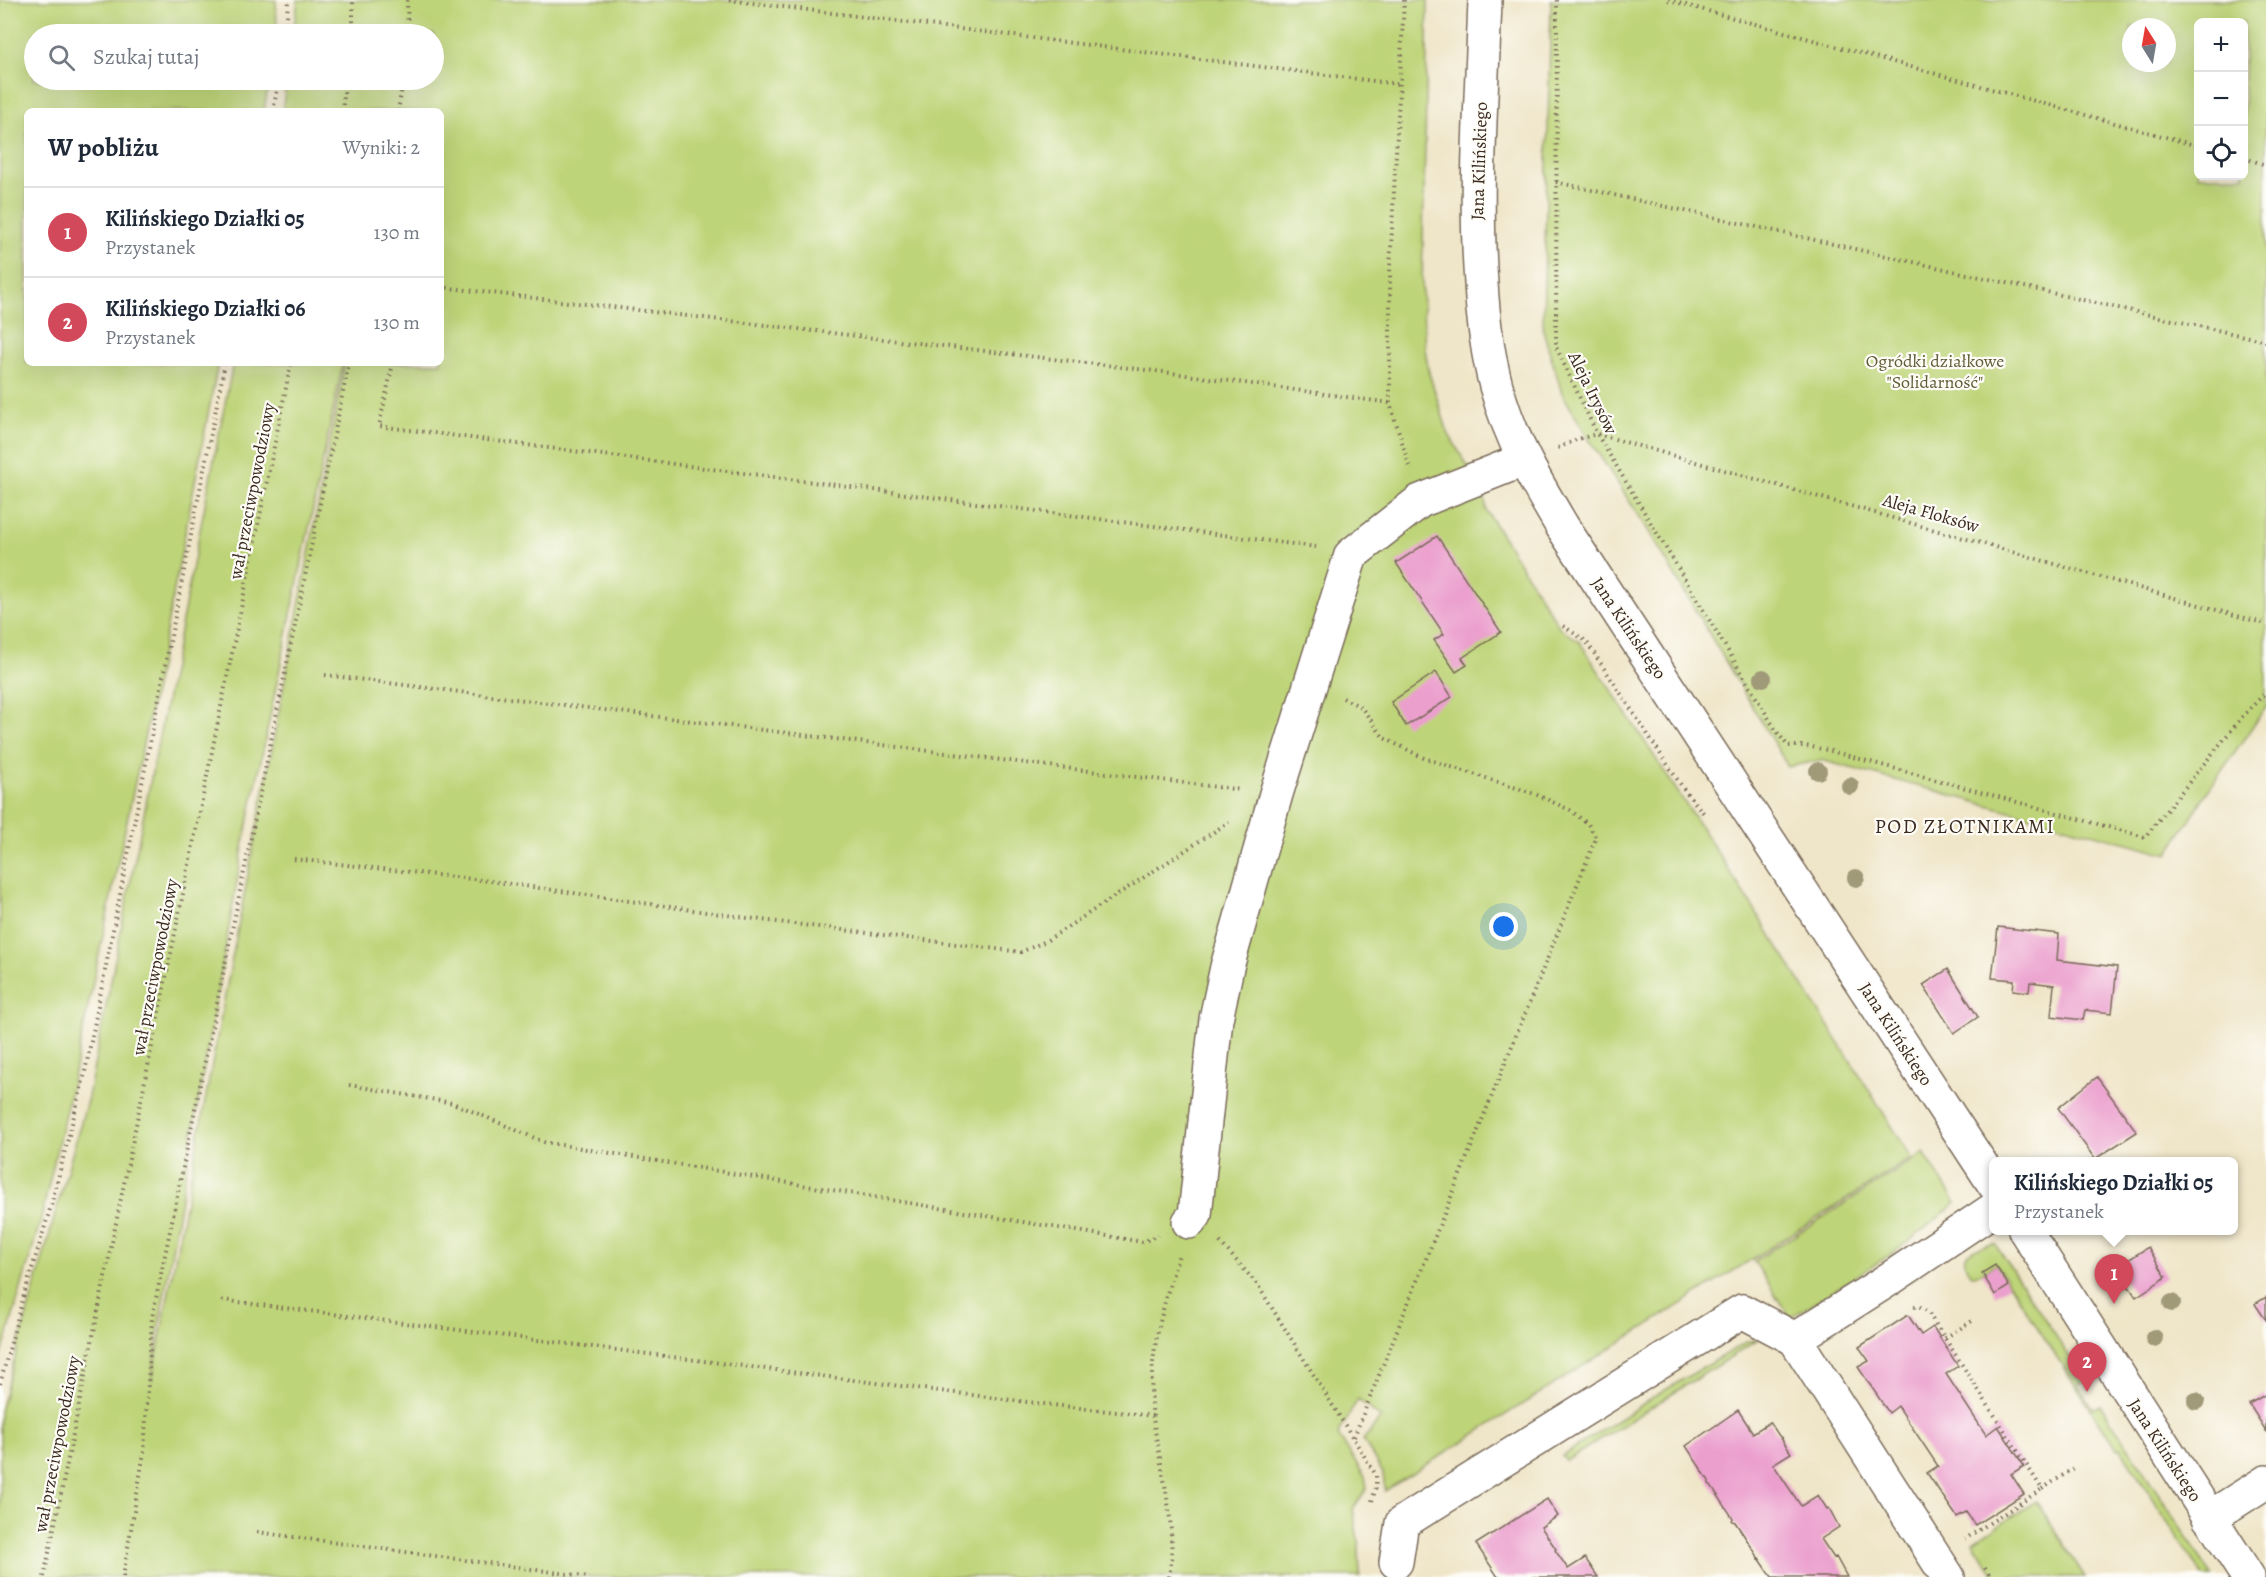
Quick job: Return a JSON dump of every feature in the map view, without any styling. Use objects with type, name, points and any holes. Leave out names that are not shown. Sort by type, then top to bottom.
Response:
[{"type":"street","name":"Jana Kilińskiego","points":[[1485,0],[1477,228],[1484,328],[1496,386],[1523,460],[1562,526],[1989,1176]]},
{"type":"street","points":[[1192,1218],[1216,1019],[1227,967],[1276,794],[1351,555],[1420,501],[1523,460]]},
{"type":"street","points":[[1795,1339],[1989,1212]]},
{"type":"street","name":"Jana Kilińskiego","points":[[2028,1235],[2248,1577]]},
{"type":"street","points":[[1396,1562],[1402,1522],[1742,1311],[1795,1339],[1948,1577]]},
{"type":"street","points":[[2209,1518],[2266,1482]]},
{"type":"path","points":[[287,24],[288,0]]},
{"type":"path","points":[[353,0],[353,24]]},
{"type":"path","points":[[407,0],[408,24]]},
{"type":"path","points":[[729,0],[1398,84]]},
{"type":"path","points":[[1404,0],[1390,268],[1390,403],[1420,501]]},
{"type":"path","name":"Aleja Irysów","points":[[1557,0],[1556,346],[1597,434],[1788,746],[1806,746],[1827,750],[2145,837],[2242,717],[2266,692]]},
{"type":"path","points":[[1668,0],[2194,145]]},
{"type":"path","points":[[274,108],[277,90]]},
{"type":"path","points":[[342,108],[345,90]]},
{"type":"path","points":[[398,108],[401,90]]},
{"type":"path","points":[[2248,159],[2266,165]]},
{"type":"path","points":[[1556,182],[2266,341]]},
{"type":"path","points":[[444,287],[1172,373],[1390,403]]},
{"type":"path","points":[[0,1384],[23,1298],[50,1213],[84,1077],[224,366]]},
{"type":"path","name":"wał przeciwpowodziowy","points":[[44,1577],[290,366]]},
{"type":"path","points":[[123,1577],[144,1452],[153,1318],[348,366]]},
{"type":"path","points":[[392,366],[379,426],[1300,544],[1351,555]]},
{"type":"path","name":"Aleja Floksów","points":[[1587,436],[1597,434],[2266,624]]},
{"type":"path","points":[[325,675],[1276,794]]},
{"type":"path","points":[[1312,682],[1361,707],[1384,738],[1424,759],[1536,794],[1570,810],[1588,824],[1596,838],[1353,1437]]},
{"type":"path","points":[[294,859],[490,880],[762,920],[1021,952],[1046,941],[1236,817],[1276,794]]},
{"type":"path","points":[[349,1086],[453,1103],[544,1142],[1143,1242],[1192,1218]]},
{"type":"path","points":[[1192,1218],[1257,1284],[1353,1437],[1376,1475],[1376,1487],[1370,1504]]},
{"type":"path","points":[[1169,1577],[1170,1513],[1153,1416],[1152,1385],[1158,1328],[1192,1218]]},
{"type":"path","points":[[222,1300],[1153,1416]]},
{"type":"path","points":[[1909,1308],[1919,1306],[1928,1312],[2042,1489]]},
{"type":"path","points":[[1945,1338],[1975,1319]]},
{"type":"path","points":[[1966,1539],[2074,1468]]},
{"type":"path","points":[[257,1532],[590,1577]]},
{"type":"green space","points":[[0,0],[276,0],[277,24],[24,24],[24,90],[267,90],[264,108],[24,108],[24,366],[217,366],[157,678],[70,1092],[41,1219],[0,1361]]},
{"type":"green space","points":[[298,0],[1428,0],[1422,287],[1425,349],[1429,373],[1448,433],[1485,496],[1486,510],[1560,628],[1579,641],[1751,904],[1912,1158],[1385,1491],[1383,1473],[1363,1440],[1381,1418],[1358,1399],[1338,1435],[1365,1477],[1367,1488],[1353,1509],[1359,1547],[1360,1577],[0,1577],[0,1411],[88,1097],[232,366],[342,366],[243,847],[159,1324],[152,1381],[344,366],[444,366],[444,108],[282,108],[285,90],[444,90],[444,24],[294,24]]},
{"type":"green space","name":"Ogródki działkowe \"Solidarność\"","points":[[1551,0],[2266,0],[2266,707],[2207,792],[2168,854],[1821,760],[1788,767],[1645,525],[1562,393],[1543,330]]},
{"type":"green space","points":[[1924,1153],[1956,1203],[1895,1252],[1790,1318],[1754,1261]]},
{"type":"green space","points":[[1995,1244],[2085,1380],[2078,1385],[2093,1408],[2101,1406],[2213,1577],[2203,1577],[2120,1448],[2117,1449],[1996,1264],[1979,1274],[1972,1275],[1967,1268],[1965,1262],[1969,1252]]},
{"type":"green space","points":[[1759,1339],[1566,1461],[1562,1456],[1652,1398],[1746,1342]]},
{"type":"green space","points":[[2036,1501],[2085,1577],[1996,1577],[1973,1542]]},
{"type":"building","points":[[1437,536],[1501,632],[1462,658],[1467,665],[1456,672],[1434,640],[1444,634],[1396,563]]},
{"type":"building","points":[[1436,672],[1452,697],[1406,726],[1391,702]]},
{"type":"building","points":[[1998,927],[2059,934],[2057,960],[2117,967],[2112,1013],[2085,1010],[2083,1020],[2051,1016],[2054,985],[2030,982],[2029,992],[2013,990],[2014,980],[1992,978]]},
{"type":"building","points":[[1948,969],[1978,1017],[1954,1033],[1923,985]]},
{"type":"building","points":[[2097,1077],[2137,1132],[2098,1157],[2094,1157],[2058,1108]]},
{"type":"building","points":[[2148,1247],[2166,1277],[2136,1297],[2116,1268]]},
{"type":"building","points":[[1995,1265],[2009,1286],[1995,1295],[1982,1273]]},
{"type":"building","points":[[2266,1297],[2266,1320],[2255,1304]]},
{"type":"building","points":[[1908,1315],[1921,1335],[1933,1327],[1958,1366],[1946,1374],[1986,1435],[1998,1426],[2024,1466],[2011,1474],[2024,1494],[1975,1525],[1966,1512],[1957,1517],[1927,1473],[1938,1466],[1898,1406],[1889,1413],[1858,1367],[1869,1361],[1859,1347]]},
{"type":"building","points":[[2266,1394],[2266,1431],[2249,1404]]},
{"type":"building","points":[[1738,1410],[1753,1433],[1770,1422],[1779,1436],[1783,1438],[1781,1438],[1791,1453],[1773,1464],[1801,1506],[1818,1495],[1827,1509],[1829,1508],[1839,1527],[1821,1539],[1834,1558],[1836,1557],[1847,1577],[1772,1577],[1735,1522],[1732,1521],[1733,1518],[1686,1446]]},
{"type":"building","points":[[1547,1499],[1558,1516],[1541,1527],[1555,1550],[1568,1569],[1585,1558],[1598,1577],[1498,1577],[1476,1544]]},
{"type":"place","name":"Kilińskiego Działki 05","points":[[2114,1304]]},
{"type":"place","name":"Kilińskiego Działki 06","points":[[2087,1392]]},
{"type":"district","name":"POD ZŁOTNIKAMI","points":[[1965,826]]}]
